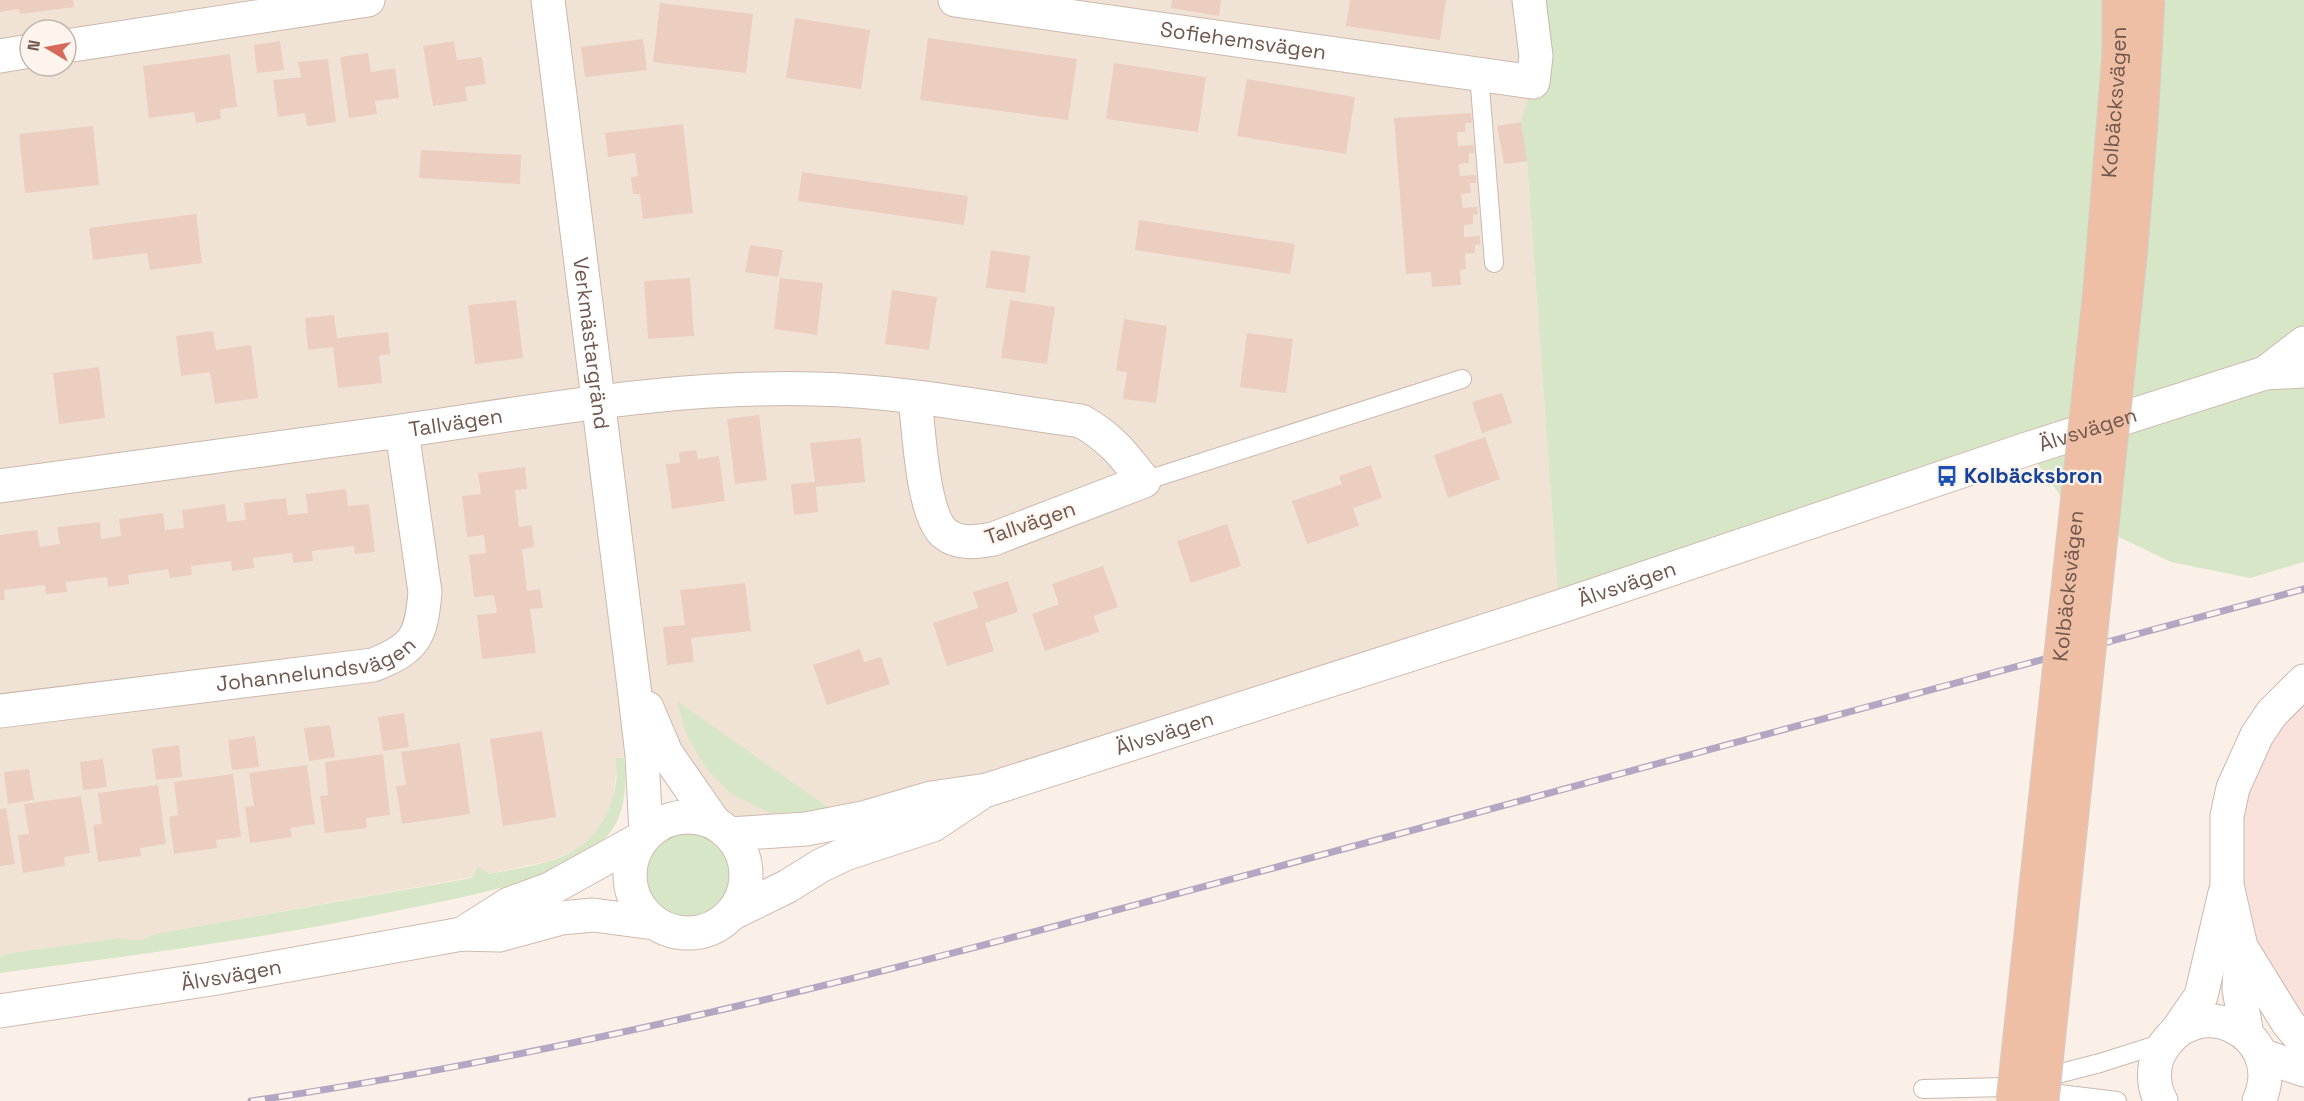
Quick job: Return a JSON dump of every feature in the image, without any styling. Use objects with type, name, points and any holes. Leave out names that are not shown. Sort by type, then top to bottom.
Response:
[{"type":"highway","name":"Kolbäcksvägen","points":[[2009,1094],[2100,290],[2118,54],[2119,0]]},
{"type":"highway","name":"Kolbäcksvägen","points":[[2042,1101],[2131,247],[2148,0]]},
{"type":"street","points":[[78,44],[368,0]]},
{"type":"street","name":"Verkmästargränd","points":[[548,0],[642,755],[644,836]]},
{"type":"street","name":"Sofiehemsvägen","points":[[955,0],[1533,82],[1536,56],[1529,0]]},
{"type":"street","points":[[0,56],[18,53]]},
{"type":"street","name":"Älvsvägen","points":[[2265,373],[2304,343]]},
{"type":"street","name":"Älvsvägen","points":[[722,828],[806,829],[863,818],[931,798],[987,790],[1559,607],[2027,449],[2265,373],[2304,372]]},
{"type":"street","name":"Tallvägen","points":[[0,486],[599,401],[680,394],[813,388],[915,398],[1081,421],[1101,432],[1119,449],[1144,481],[993,539],[976,542],[960,541],[944,533],[928,501],[915,398]]},
{"type":"street","name":"Johannelundsvägen","points":[[0,711],[373,665],[398,656],[417,635],[423,615],[425,592],[402,430]]},
{"type":"street","points":[[2259,1101],[2265,1077],[2254,1045],[2240,989],[2241,947],[2227,885],[2227,816],[2233,788],[2256,735],[2272,713],[2304,681]]},
{"type":"street","name":"Verkmästargränd","points":[[634,687],[650,713],[666,753],[722,828]]},
{"type":"street","name":"Älvsvägen","points":[[733,913],[845,854],[933,825],[987,790]]},
{"type":"street","points":[[688,816],[722,828],[740,848],[746,864],[747,882],[742,898],[733,913],[716,927],[695,934],[673,932],[654,923],[640,909],[632,892],[630,873],[633,855],[644,836],[663,822],[688,816]]},
{"type":"street","name":"Älvsvägen","points":[[462,934],[509,904],[550,889],[644,836]]},
{"type":"street","points":[[2161,1101],[2155,1085],[2154,1071],[2157,1058],[2201,996],[2227,885]]},
{"type":"street","name":"Älvsvägen","points":[[0,1011],[211,979],[462,934],[498,935],[561,918],[593,915],[654,923]]},
{"type":"street","points":[[2241,947],[2288,1023],[2304,1042]]},
{"type":"street","points":[[2171,1037],[2188,1025],[2212,1021],[2235,1027],[2254,1045],[2304,1071]]},
{"type":"lane","points":[[1479,74],[1494,263]]},
{"type":"lane","name":"Tallvägen","points":[[1144,481],[1462,380]]},
{"type":"lane","points":[[2009,1094],[2171,1037]]},
{"type":"lane","points":[[1923,1089],[2117,1101]]},
{"type":"shaded area","points":[[0,0],[1529,0],[1536,56],[1527,161],[1559,607],[1132,742],[730,834],[666,754],[615,758],[617,767],[613,801],[600,829],[577,850],[550,861],[488,874],[478,866],[473,877],[154,934],[145,939],[133,941],[120,938],[4,954],[0,958]]},
{"type":"shaded area","points":[[2304,681],[2304,1042],[2227,885],[2227,816]]},
{"type":"green space","points":[[1529,0],[2304,0],[2304,562],[2250,578],[2171,562],[2075,516],[2027,449],[1559,607],[1527,161],[1521,122],[1533,82]]},
{"type":"green space","points":[[677,701],[833,811],[770,813],[731,794],[705,767],[686,733]]},
{"type":"green space","points":[[615,758],[624,758],[625,789],[621,811],[612,830],[587,852],[566,864],[518,883],[467,896],[316,927],[158,952],[0,973],[0,958],[4,954],[120,938],[141,940],[154,934],[472,878],[478,866],[489,874],[557,858],[572,852],[586,842],[597,830],[607,813],[616,786]]},
{"type":"green space","points":[[688,817],[710,821],[729,834],[742,853],[746,875],[742,897],[729,916],[710,929],[688,933],[666,929],[647,916],[634,897],[630,875],[634,853],[647,834],[666,821]]},
{"type":"building","points":[[0,0],[73,0],[74,7],[20,14],[19,9],[0,12]]},
{"type":"building","points":[[1172,0],[1221,0],[1219,16],[1171,8]]},
{"type":"building","points":[[1350,0],[1446,0],[1440,40],[1346,26]]},
{"type":"building","points":[[660,3],[753,14],[746,73],[653,62]]},
{"type":"building","points":[[795,18],[870,30],[861,89],[786,78]]},
{"type":"building","points":[[928,38],[1077,59],[1068,120],[920,100]]},
{"type":"building","points":[[643,39],[647,70],[585,77],[581,47]]},
{"type":"building","points":[[280,41],[284,70],[257,73],[254,45]]},
{"type":"building","points":[[454,41],[457,60],[482,57],[486,84],[465,87],[467,101],[433,106],[423,46]]},
{"type":"building","points":[[368,53],[371,72],[395,68],[399,98],[375,101],[377,114],[349,118],[340,57]]},
{"type":"building","points":[[230,54],[237,107],[220,109],[221,119],[196,123],[194,112],[149,118],[143,66]]},
{"type":"building","points":[[328,59],[336,122],[307,126],[305,113],[278,117],[273,80],[301,77],[298,62]]},
{"type":"building","points":[[1114,63],[1206,77],[1198,132],[1106,119]]},
{"type":"building","points":[[1247,79],[1355,97],[1346,154],[1237,136]]},
{"type":"building","points":[[1471,113],[1472,123],[1465,123],[1465,132],[1457,132],[1458,146],[1474,145],[1474,153],[1469,153],[1469,163],[1459,164],[1460,176],[1476,175],[1476,183],[1470,183],[1471,193],[1461,194],[1463,208],[1477,207],[1478,214],[1473,215],[1473,224],[1464,225],[1464,237],[1480,236],[1480,244],[1475,245],[1475,253],[1465,254],[1466,269],[1460,270],[1461,285],[1432,287],[1431,272],[1406,274],[1394,118]]},
{"type":"building","points":[[1521,122],[1527,161],[1504,164],[1497,126]]},
{"type":"building","points":[[683,124],[693,213],[643,219],[640,194],[633,194],[631,177],[638,176],[635,153],[608,157],[605,133]]},
{"type":"building","points":[[93,126],[99,185],[25,193],[19,134]]},
{"type":"building","points":[[421,150],[521,155],[520,184],[419,178]]},
{"type":"building","points":[[802,172],[968,196],[964,225],[798,201]]},
{"type":"building","points":[[196,214],[202,263],[150,270],[147,253],[93,260],[89,228]]},
{"type":"building","points":[[1139,220],[1295,244],[1290,274],[1135,250]]},
{"type":"building","points":[[750,245],[783,250],[778,277],[745,272]]},
{"type":"building","points":[[991,250],[1030,256],[1025,293],[986,288]]},
{"type":"building","points":[[690,278],[694,336],[648,339],[644,281]]},
{"type":"building","points":[[780,278],[823,283],[817,335],[774,329]]},
{"type":"building","points":[[892,290],[937,297],[929,350],[885,344]]},
{"type":"building","points":[[516,300],[523,358],[475,364],[468,305]]},
{"type":"building","points":[[1010,300],[1055,307],[1047,364],[1001,358]]},
{"type":"building","points":[[334,315],[337,338],[388,332],[390,354],[379,356],[382,383],[338,388],[333,347],[308,350],[305,318]]},
{"type":"building","points":[[1124,319],[1167,326],[1156,403],[1123,399],[1127,372],[1116,371]]},
{"type":"building","points":[[213,331],[216,350],[251,345],[258,398],[215,404],[210,372],[181,376],[176,336]]},
{"type":"building","points":[[1247,333],[1293,339],[1286,393],[1240,387]]},
{"type":"building","points":[[99,367],[105,418],[59,424],[53,373]]},
{"type":"building","points":[[1502,393],[1512,423],[1482,433],[1472,402]]},
{"type":"building","points":[[759,415],[767,480],[735,484],[727,419]]},
{"type":"building","points":[[1485,437],[1500,479],[1448,498],[1434,455]]},
{"type":"building","points":[[861,438],[865,482],[816,487],[818,512],[794,515],[791,484],[815,482],[810,443]]},
{"type":"building","points":[[696,450],[698,459],[719,456],[725,501],[672,509],[666,464],[680,463],[679,452]]},
{"type":"building","points":[[1371,465],[1382,498],[1353,508],[1359,526],[1307,544],[1292,501],[1342,484],[1339,476]]},
{"type":"building","points":[[525,467],[527,489],[515,490],[519,527],[532,525],[534,547],[522,549],[527,591],[540,589],[543,608],[530,609],[536,653],[482,659],[477,615],[497,613],[494,595],[474,597],[469,555],[486,553],[484,535],[467,537],[462,496],[481,494],[478,473]]},
{"type":"building","points":[[346,489],[348,506],[369,504],[375,552],[355,554],[354,546],[312,551],[313,561],[293,563],[292,553],[253,558],[254,568],[232,571],[231,561],[191,566],[192,575],[170,578],[168,569],[128,575],[129,584],[108,587],[107,577],[66,582],[67,592],[46,594],[45,585],[4,590],[5,600],[0,600],[0,535],[37,530],[40,547],[60,544],[57,527],[100,522],[101,539],[121,536],[119,519],[163,513],[165,530],[184,528],[182,510],[225,504],[227,522],[246,520],[244,503],[286,498],[288,515],[308,513],[306,494]]},
{"type":"building","points":[[1227,524],[1241,566],[1191,583],[1177,541]]},
{"type":"building","points":[[1103,566],[1118,607],[1094,616],[1099,632],[1045,651],[1032,614],[1059,604],[1052,584]]},
{"type":"building","points":[[1008,581],[1018,612],[985,623],[994,651],[947,666],[933,623],[978,608],[973,592]]},
{"type":"building","points":[[745,583],[751,631],[691,638],[694,662],[667,665],[663,627],[685,625],[680,590]]},
{"type":"building","points":[[860,649],[864,662],[881,657],[890,684],[827,705],[813,665]]},
{"type":"building","points":[[404,713],[409,747],[383,751],[378,717]]},
{"type":"building","points":[[330,725],[335,757],[309,761],[304,728]]},
{"type":"building","points":[[542,731],[556,817],[503,826],[490,739]]},
{"type":"building","points":[[255,736],[259,767],[232,770],[228,740]]},
{"type":"building","points":[[460,743],[470,814],[402,824],[396,786],[406,785],[401,752]]},
{"type":"building","points":[[179,745],[182,777],[156,780],[152,749]]},
{"type":"building","points":[[383,754],[390,815],[366,818],[367,828],[325,833],[320,796],[328,795],[325,762]]},
{"type":"building","points":[[103,759],[107,787],[83,790],[80,762]]},
{"type":"building","points":[[307,765],[315,824],[290,828],[292,837],[250,843],[245,807],[254,806],[249,773]]},
{"type":"building","points":[[29,769],[34,800],[8,804],[4,772]]},
{"type":"building","points":[[233,774],[241,837],[216,840],[217,848],[174,854],[169,817],[178,815],[174,782]]},
{"type":"building","points":[[158,785],[166,844],[140,848],[141,856],[98,862],[93,825],[102,824],[98,793]]},
{"type":"building","points":[[81,796],[90,853],[64,857],[65,866],[23,873],[18,835],[29,834],[24,804]]},
{"type":"building","points":[[6,808],[15,864],[0,866],[0,809]]},
{"type":"railway","points":[[251,1101],[510,1056],[639,1029],[895,968],[2304,589]]},
{"type":"place","name":"Kolbäcksbron","points":[[1947,476]]}]
